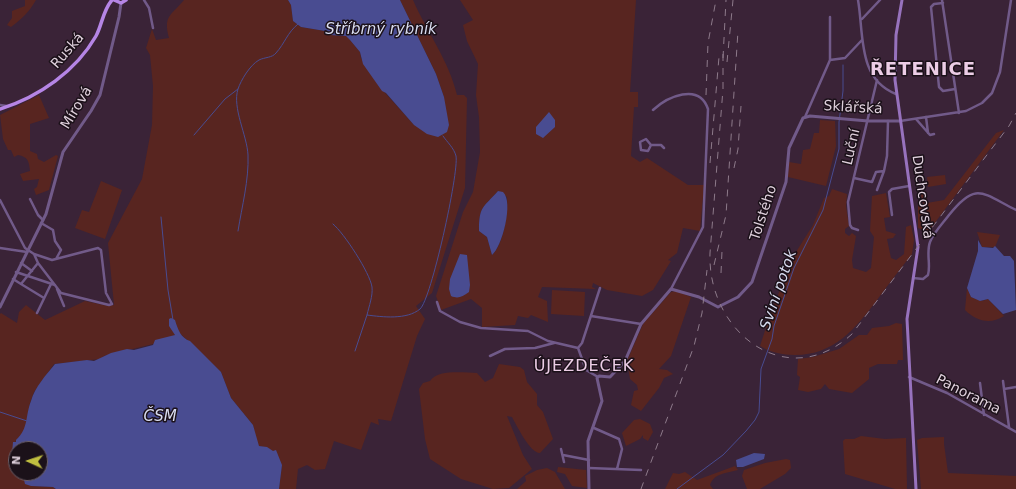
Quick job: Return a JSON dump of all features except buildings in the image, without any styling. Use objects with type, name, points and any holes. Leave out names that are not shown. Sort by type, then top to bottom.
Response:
[{"type":"main road","points":[[113,0],[120,3],[126,0]]},
{"type":"main road","name":"Ruská","points":[[0,109],[53,83],[70,70],[94,40],[107,8],[113,0]]},
{"type":"main road","name":"Duchcovská","points":[[902,0],[895,45],[896,94],[918,247],[906,317],[916,489]]},
{"type":"street","points":[[144,0],[149,8],[153,28]]},
{"type":"street","points":[[858,0],[862,20],[862,39],[868,66],[877,80],[896,94]]},
{"type":"street","points":[[862,20],[880,0]]},
{"type":"street","points":[[900,121],[959,113],[972,109],[982,103],[992,92],[998,78],[1011,0]]},
{"type":"street","points":[[955,89],[943,91],[939,87],[931,9],[934,4],[943,1],[959,113]]},
{"type":"street","name":"Mírová","points":[[0,307],[12,279],[42,222],[48,206],[56,171],[63,152],[91,111],[101,92],[119,17],[120,3]]},
{"type":"street","points":[[805,117],[830,60],[830,17]]},
{"type":"street","points":[[830,60],[845,58],[862,39]]},
{"type":"street","name":"Luční","points":[[858,230],[852,228],[850,225],[848,205],[877,80]]},
{"type":"street","points":[[578,348],[586,370],[598,377],[610,377],[625,361],[641,324],[671,289],[703,230],[706,188],[708,108],[701,96],[691,93],[660,104],[653,110]]},
{"type":"street","points":[[0,105],[7,106]]},
{"type":"street","name":"Sklářská","points":[[805,117],[868,121],[900,121]]},
{"type":"street","name":"Tolstého","points":[[671,289],[699,297],[718,307],[738,297],[752,282],[786,182],[789,148],[805,117]]},
{"type":"street","points":[[926,118],[928,133]]},
{"type":"street","points":[[916,119],[928,133],[934,134]]},
{"type":"street","points":[[877,190],[884,171],[887,156],[888,121]]},
{"type":"street","points":[[646,139],[651,145],[648,151],[641,150],[640,142],[646,139]]},
{"type":"street","points":[[651,145],[661,145],[664,148]]},
{"type":"street","points":[[854,178],[872,182],[876,172],[884,171]]},
{"type":"street","points":[[892,215],[889,192],[892,189],[909,186]]},
{"type":"street","points":[[913,278],[923,279],[928,276],[929,248],[933,236],[960,200],[968,194],[982,193],[1016,210]]},
{"type":"street","points":[[30,199],[42,222],[53,230],[55,240],[61,250],[56,259]]},
{"type":"street","points":[[0,200],[2,208],[27,251]]},
{"type":"street","points":[[0,253],[1,248],[27,251],[52,260],[94,248],[101,250],[106,293],[112,304],[109,305],[61,293],[38,263],[34,254]]},
{"type":"street","points":[[21,263],[32,271]]},
{"type":"street","points":[[21,284],[38,263]]},
{"type":"street","points":[[16,272],[55,285]]},
{"type":"street","points":[[12,279],[44,298]]},
{"type":"street","points":[[37,313],[51,284]]},
{"type":"street","points":[[55,285],[64,306]]},
{"type":"street","points":[[578,348],[582,343],[600,288]]},
{"type":"street","points":[[437,302],[440,311],[460,322],[490,330],[528,331],[555,343],[578,348]]},
{"type":"street","points":[[591,316],[641,324]]},
{"type":"street","points":[[490,356],[505,349],[535,348],[555,343]]},
{"type":"street","points":[[589,489],[588,441],[602,403],[602,396],[597,381],[598,377]]},
{"type":"street","name":"Panorama","points":[[909,377],[947,393],[1016,432]]},
{"type":"street","points":[[1003,381],[1009,427]]},
{"type":"street","points":[[980,383],[984,415]]},
{"type":"street","points":[[1004,389],[1016,387]]},
{"type":"street","points":[[594,428],[619,439],[622,449],[617,469]]},
{"type":"street","points":[[561,450],[564,462]]},
{"type":"street","points":[[563,455],[589,460]]},
{"type":"street","points":[[589,468],[641,470]]},
{"type":"shaded area","points":[[25,0],[36,0],[28,12],[19,21],[11,27],[7,25],[12,18],[12,11],[25,6]]},
{"type":"shaded area","points":[[184,0],[288,0],[291,5],[293,21],[301,27],[325,31],[330,35],[346,36],[360,52],[361,58],[378,85],[414,125],[444,97],[436,74],[400,0],[413,0],[449,70],[457,95],[464,95],[467,98],[465,188],[432,293],[416,306],[425,319],[417,336],[391,421],[378,419],[379,425],[371,422],[361,450],[334,441],[325,469],[315,470],[307,465],[298,469],[296,489],[279,489],[282,465],[273,452],[257,444],[253,425],[231,398],[221,372],[169,323],[175,335],[153,344],[104,356],[100,359],[54,364],[34,392],[30,403],[26,426],[22,434],[16,441],[8,441],[8,481],[28,481],[31,486],[53,487],[56,489],[0,489],[0,314],[1,313],[17,323],[19,312],[26,305],[45,320],[85,301],[108,306],[114,305],[108,243],[142,179],[152,125],[153,86],[150,55],[146,48],[152,29],[156,40],[169,38],[167,25],[169,16]]},
{"type":"shaded area","points":[[460,0],[636,0],[630,92],[638,92],[638,107],[634,107],[631,156],[640,162],[647,158],[688,185],[704,185],[700,231],[683,228],[677,253],[668,260],[671,261],[653,290],[642,296],[607,290],[593,283],[592,287],[596,289],[542,287],[538,297],[547,301],[548,322],[531,315],[528,318],[518,316],[515,325],[482,327],[482,308],[471,299],[441,310],[436,296],[463,212],[473,192],[480,152],[479,117],[476,95],[478,64],[467,41],[463,25],[473,20]],"holes":[[[498,191],[507,197],[506,219],[500,244],[492,255],[487,237],[479,231],[481,212],[485,205]]]},
{"type":"shaded area","points":[[39,95],[49,118],[30,124],[30,151],[37,154],[38,159],[44,162],[56,155],[58,156],[49,190],[36,195],[34,189],[37,187],[39,179],[23,181],[20,174],[30,171],[28,162],[26,158],[21,156],[18,155],[14,157],[11,150],[8,150],[3,139],[0,115]]},
{"type":"shaded area","points":[[820,120],[835,121],[836,146],[826,186],[788,177],[789,162],[801,164],[803,150],[810,149],[814,133],[819,133]]},
{"type":"shaded area","points":[[1004,130],[928,232],[918,228],[918,205],[923,204],[920,191],[926,191],[927,203],[944,200],[996,133]]},
{"type":"shaded area","points":[[945,175],[946,184],[928,187],[927,177]]},
{"type":"shaded area","points":[[101,181],[122,190],[105,239],[75,228],[82,210],[89,212]]},
{"type":"shaded area","points":[[832,189],[847,194],[846,206],[849,226],[845,229],[845,233],[849,236],[852,233],[856,236],[852,260],[853,268],[866,272],[871,268],[874,237],[870,231],[872,196],[886,193],[890,217],[884,218],[886,231],[896,234],[893,238],[887,239],[891,258],[896,260],[904,254],[906,227],[911,225],[914,240],[912,254],[869,311],[852,330],[832,345],[809,354],[781,354],[768,350],[760,346],[772,309],[796,252],[813,225],[824,198],[829,196]]},
{"type":"shaded area","points":[[977,232],[1000,235],[995,247],[982,247]]},
{"type":"shaded area","points":[[967,288],[971,297],[982,301],[988,299],[1004,316],[999,319],[988,321],[978,319],[969,314],[965,310]]},
{"type":"shaded area","points":[[552,290],[585,292],[584,316],[551,314]]},
{"type":"shaded area","points":[[676,291],[691,297],[671,356],[659,369],[667,370],[673,374],[664,378],[659,388],[641,411],[631,405],[634,391],[638,390],[637,385],[630,379],[627,361],[643,324],[671,292]]},
{"type":"shaded area","points":[[896,323],[902,324],[903,360],[898,360],[897,364],[878,364],[869,368],[869,379],[852,393],[829,389],[825,384],[821,389],[808,392],[798,390],[800,377],[797,375],[798,359],[813,357],[839,349],[859,335],[867,335],[872,328],[889,326]]},
{"type":"shaded area","points":[[499,364],[520,367],[524,370],[527,382],[537,394],[537,405],[543,412],[553,439],[540,453],[536,452],[528,444],[512,417],[507,416],[523,455],[532,469],[509,488],[493,489],[461,479],[430,459],[425,439],[419,389],[423,383],[445,373],[477,373],[485,382],[493,378]]},
{"type":"shaded area","points":[[640,419],[650,424],[653,432],[648,441],[643,438],[643,435],[640,439],[626,446],[622,433],[634,420]]},
{"type":"shaded area","points":[[861,436],[885,439],[906,438],[907,489],[895,489],[845,474],[843,441],[845,439],[854,439]]},
{"type":"shaded area","points":[[944,437],[948,473],[1016,476],[1016,489],[921,489],[917,440],[922,438]]},
{"type":"shaded area","points":[[786,459],[790,460],[791,468],[785,474],[760,489],[747,489],[742,476],[744,470],[765,463]]},
{"type":"shaded area","points":[[735,466],[738,470],[721,474],[712,481],[710,485],[713,489],[665,489],[673,473],[679,474],[685,472],[697,480]]},
{"type":"shaded area","points":[[558,467],[586,470],[587,488],[572,486],[565,474],[557,472]]},
{"type":"shaded area","points":[[547,468],[555,472],[565,489],[517,489],[526,481],[525,476],[537,470]]},
{"type":"water","name":"Stříbrný rybník","points":[[288,0],[400,0],[436,74],[444,97],[449,125],[447,132],[438,137],[427,134],[414,125],[386,93],[382,91],[363,64],[360,52],[346,36],[330,35],[325,31],[301,27],[293,21],[291,5]]},
{"type":"water","points":[[549,112],[555,120],[555,127],[543,138],[536,134],[536,127]]},
{"type":"water","points":[[498,191],[503,192],[506,197],[507,214],[503,234],[496,250],[492,255],[487,237],[479,231],[479,223],[483,208]]},
{"type":"water","points":[[978,240],[982,247],[993,248],[995,246],[1004,256],[1010,256],[1014,261],[1016,310],[1003,314],[988,299],[980,301],[971,297],[967,288],[978,251]]},
{"type":"water","points":[[460,254],[467,255],[470,285],[469,292],[462,296],[456,297],[451,296],[449,289],[450,279]]},
{"type":"water","name":"ČSM","points":[[171,318],[175,320],[182,336],[190,341],[221,372],[231,398],[253,425],[259,446],[267,447],[273,451],[276,450],[282,465],[279,489],[56,489],[53,487],[31,486],[25,484],[24,481],[48,481],[48,441],[16,440],[25,426],[29,406],[35,391],[55,364],[87,360],[94,361],[111,353],[127,349],[134,350],[153,345],[155,340],[175,335],[169,326],[169,319]]},
{"type":"water","points":[[754,453],[765,454],[764,459],[743,467],[737,467],[736,460]]},
{"type":"waterway","points":[[238,231],[248,164],[247,147],[238,113],[238,89],[252,65],[259,60],[274,55],[291,31],[298,24]]},
{"type":"waterway","name":"Sviní potok","points":[[677,489],[723,455],[746,431],[755,420],[759,412],[761,369],[772,339],[774,326],[794,268],[823,210],[839,149],[839,122],[843,91],[843,65]]},
{"type":"waterway","points":[[194,135],[225,99],[238,89]]},
{"type":"waterway","points":[[333,224],[356,254],[370,281],[372,294],[367,315],[394,317],[408,315],[420,309],[425,301],[437,261],[449,210],[456,167],[455,153],[443,136]]},
{"type":"waterway","points":[[161,217],[168,290],[173,320]]},
{"type":"waterway","points":[[355,351],[367,315]]},
{"type":"waterway","points":[[0,412],[27,421]]},
{"type":"railway","points":[[706,95],[708,43],[716,0]]},
{"type":"railway","points":[[723,58],[726,0]]},
{"type":"railway","points":[[727,62],[733,0]]},
{"type":"railway","points":[[714,265],[726,215],[738,31]]},
{"type":"railway","points":[[723,54],[723,89],[710,253],[713,282],[722,307],[736,329],[756,346],[778,356],[802,358],[827,351],[852,334],[1009,126],[1016,113]]},
{"type":"railway","points":[[710,163],[719,57]]},
{"type":"railway","points":[[734,168],[738,149],[741,106]]},
{"type":"railway","points":[[721,273],[722,251]]},
{"type":"railway","points":[[641,489],[694,346],[702,313],[707,270]]},
{"type":"district","name":"ŘETENICE","points":[[923,70]]},
{"type":"district","name":"ÚJEZDEČEK","points":[[584,367]]}]
